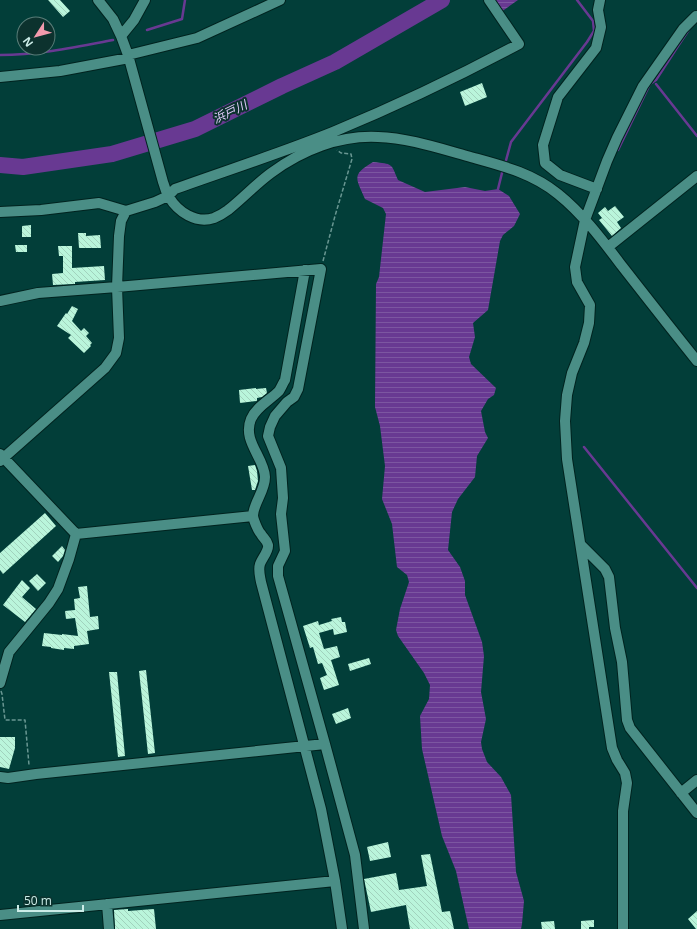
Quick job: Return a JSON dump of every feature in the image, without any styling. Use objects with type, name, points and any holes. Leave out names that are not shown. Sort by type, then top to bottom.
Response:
[{"type":"street","points":[[98,0],[113,19],[121,36],[168,196],[179,210],[186,215],[196,219],[213,219],[228,210],[258,183],[283,164],[300,154],[346,139],[362,137],[388,138],[429,146],[485,161],[516,170],[539,181],[559,195],[586,220],[697,362]]},
{"type":"street","points":[[121,36],[134,20],[145,0]]},
{"type":"street","points":[[0,77],[60,71],[128,56],[197,38],[280,0]]},
{"type":"street","points":[[0,212],[41,210],[99,203],[122,210],[155,202],[168,196],[175,189],[255,161],[346,126],[407,99],[519,44],[490,0]]},
{"type":"street","points":[[597,189],[560,175],[545,163],[543,144],[558,97],[596,48],[601,27],[598,10],[600,0]]},
{"type":"street","points":[[623,929],[623,811],[626,783],[625,772],[617,760],[612,748],[567,459],[565,421],[567,395],[572,373],[584,342],[589,323],[590,305],[577,282],[575,267],[586,220],[617,138],[643,86],[683,29],[697,14]]},
{"type":"street","points":[[608,247],[697,176]]},
{"type":"street","points":[[76,534],[1,458],[105,368],[116,353],[119,338],[117,287],[122,210]]},
{"type":"street","points":[[0,301],[38,293],[321,269],[298,389],[294,396],[275,416],[268,436],[281,468],[283,498],[281,511],[285,551],[278,566],[278,576],[355,855],[364,929]]},
{"type":"street","points":[[304,270],[285,380],[279,390],[256,412],[251,419],[249,436],[262,466],[265,477],[263,488],[253,516],[260,533],[268,546],[259,570],[276,642],[321,809],[335,881],[342,929]]},
{"type":"street","points":[[76,534],[253,516]]},
{"type":"street","points":[[0,683],[9,652],[49,603],[58,589],[76,534]]},
{"type":"street","points":[[581,546],[605,569],[609,577],[615,628],[622,662],[627,720],[630,728],[697,813]]},
{"type":"street","points":[[0,777],[8,778],[325,744]]},
{"type":"street","points":[[681,793],[697,780]]},
{"type":"street","points":[[0,915],[335,881]]},
{"type":"street","points":[[107,904],[109,929]]},
{"type":"path","points":[[321,269],[352,159],[352,154],[341,153],[332,143]]},
{"type":"path","points":[[0,690],[2,694],[5,720],[25,720],[30,775]]},
{"type":"shaded area","points":[[492,0],[518,0],[501,12]]},
{"type":"shaded area","points":[[373,162],[390,165],[398,180],[425,192],[465,187],[485,191],[498,189],[509,196],[520,214],[514,226],[503,235],[500,241],[488,310],[473,323],[475,337],[469,357],[471,364],[496,388],[494,395],[488,399],[481,411],[485,432],[488,438],[477,456],[475,477],[458,499],[452,512],[448,550],[460,567],[465,581],[465,595],[482,642],[484,656],[481,692],[486,719],[481,742],[487,762],[501,777],[511,795],[516,872],[524,901],[521,929],[469,929],[456,871],[442,836],[422,749],[420,716],[429,699],[430,685],[424,673],[398,636],[396,630],[400,609],[409,582],[407,575],[397,567],[392,524],[382,499],[385,466],[380,426],[375,407],[376,284],[379,277],[386,214],[383,208],[365,199],[357,178],[361,170]]},
{"type":"building","points":[[48,0],[60,0],[70,11],[63,17]]},
{"type":"building","points":[[482,83],[487,97],[465,106],[460,92]]},
{"type":"building","points":[[615,206],[624,217],[617,222],[621,228],[612,236],[599,220],[602,218],[598,213],[605,207],[608,211]]},
{"type":"building","points":[[31,225],[31,237],[22,237],[22,226]]},
{"type":"building","points":[[78,233],[86,233],[86,236],[100,235],[101,248],[79,248]]},
{"type":"building","points":[[15,245],[27,245],[27,252],[16,252]]},
{"type":"building","points":[[58,246],[72,246],[72,268],[104,266],[105,280],[53,285],[52,274],[63,273],[63,256],[59,256]]},
{"type":"building","points":[[72,306],[78,309],[72,321],[81,331],[84,328],[89,333],[86,336],[92,343],[84,353],[68,338],[71,335],[57,326]]},
{"type":"building","points":[[266,388],[267,393],[262,397],[257,398],[257,401],[240,403],[239,390]]},
{"type":"building","points":[[255,465],[258,481],[255,490],[252,490],[248,466]]},
{"type":"building","points":[[45,513],[56,526],[3,574],[0,570],[0,553]]},
{"type":"building","points":[[62,546],[65,550],[63,556],[58,562],[52,556]]},
{"type":"building","points":[[37,574],[46,583],[38,591],[29,581]]},
{"type":"building","points":[[22,580],[30,588],[22,597],[36,609],[25,622],[3,605]]},
{"type":"building","points":[[87,586],[90,617],[98,616],[99,629],[87,631],[89,644],[74,646],[74,649],[64,648],[64,650],[42,646],[44,633],[78,636],[75,618],[66,619],[65,611],[75,610],[74,599],[80,598],[78,587]]},
{"type":"building","points":[[341,617],[342,622],[345,622],[347,632],[334,635],[333,629],[319,633],[324,649],[337,646],[340,657],[331,660],[339,685],[324,690],[320,678],[327,675],[322,663],[318,664],[313,647],[310,648],[303,626],[318,621],[319,625],[332,621],[331,619]]},
{"type":"building","points":[[369,658],[371,664],[350,671],[348,664]]},
{"type":"building","points":[[146,670],[155,753],[148,754],[139,671]]},
{"type":"building","points":[[109,672],[117,672],[125,756],[118,757]]},
{"type":"building","points":[[348,708],[351,718],[336,724],[332,714]]},
{"type":"building","points":[[0,737],[15,737],[15,748],[9,769],[0,767]]},
{"type":"building","points":[[388,842],[391,857],[370,861],[367,847]]},
{"type":"building","points":[[430,854],[442,912],[450,911],[454,929],[410,929],[406,905],[371,912],[364,879],[396,873],[399,890],[427,886],[421,855]]},
{"type":"building","points":[[128,909],[128,911],[154,909],[156,929],[115,929],[114,910]]},
{"type":"building","points":[[697,911],[697,929],[696,929],[688,919]]},
{"type":"building","points":[[594,920],[594,927],[589,927],[589,929],[581,929],[581,921]]},
{"type":"building","points":[[554,921],[555,929],[542,929],[541,922]]},
{"type":"waterway","points":[[147,30],[182,19],[185,0]]},
{"type":"waterway","name":"浜戸川","points":[[0,165],[23,167],[112,154],[195,129],[282,86],[335,62],[442,0]]},
{"type":"waterway","points":[[505,164],[511,142],[594,31],[593,21],[577,0]]},
{"type":"waterway","points":[[618,150],[650,84],[656,80],[690,28]]},
{"type":"waterway","points":[[0,55],[43,52],[113,40]]},
{"type":"waterway","points":[[656,84],[697,136]]},
{"type":"waterway","points":[[498,189],[503,169]]},
{"type":"waterway","points":[[584,447],[697,588]]}]
